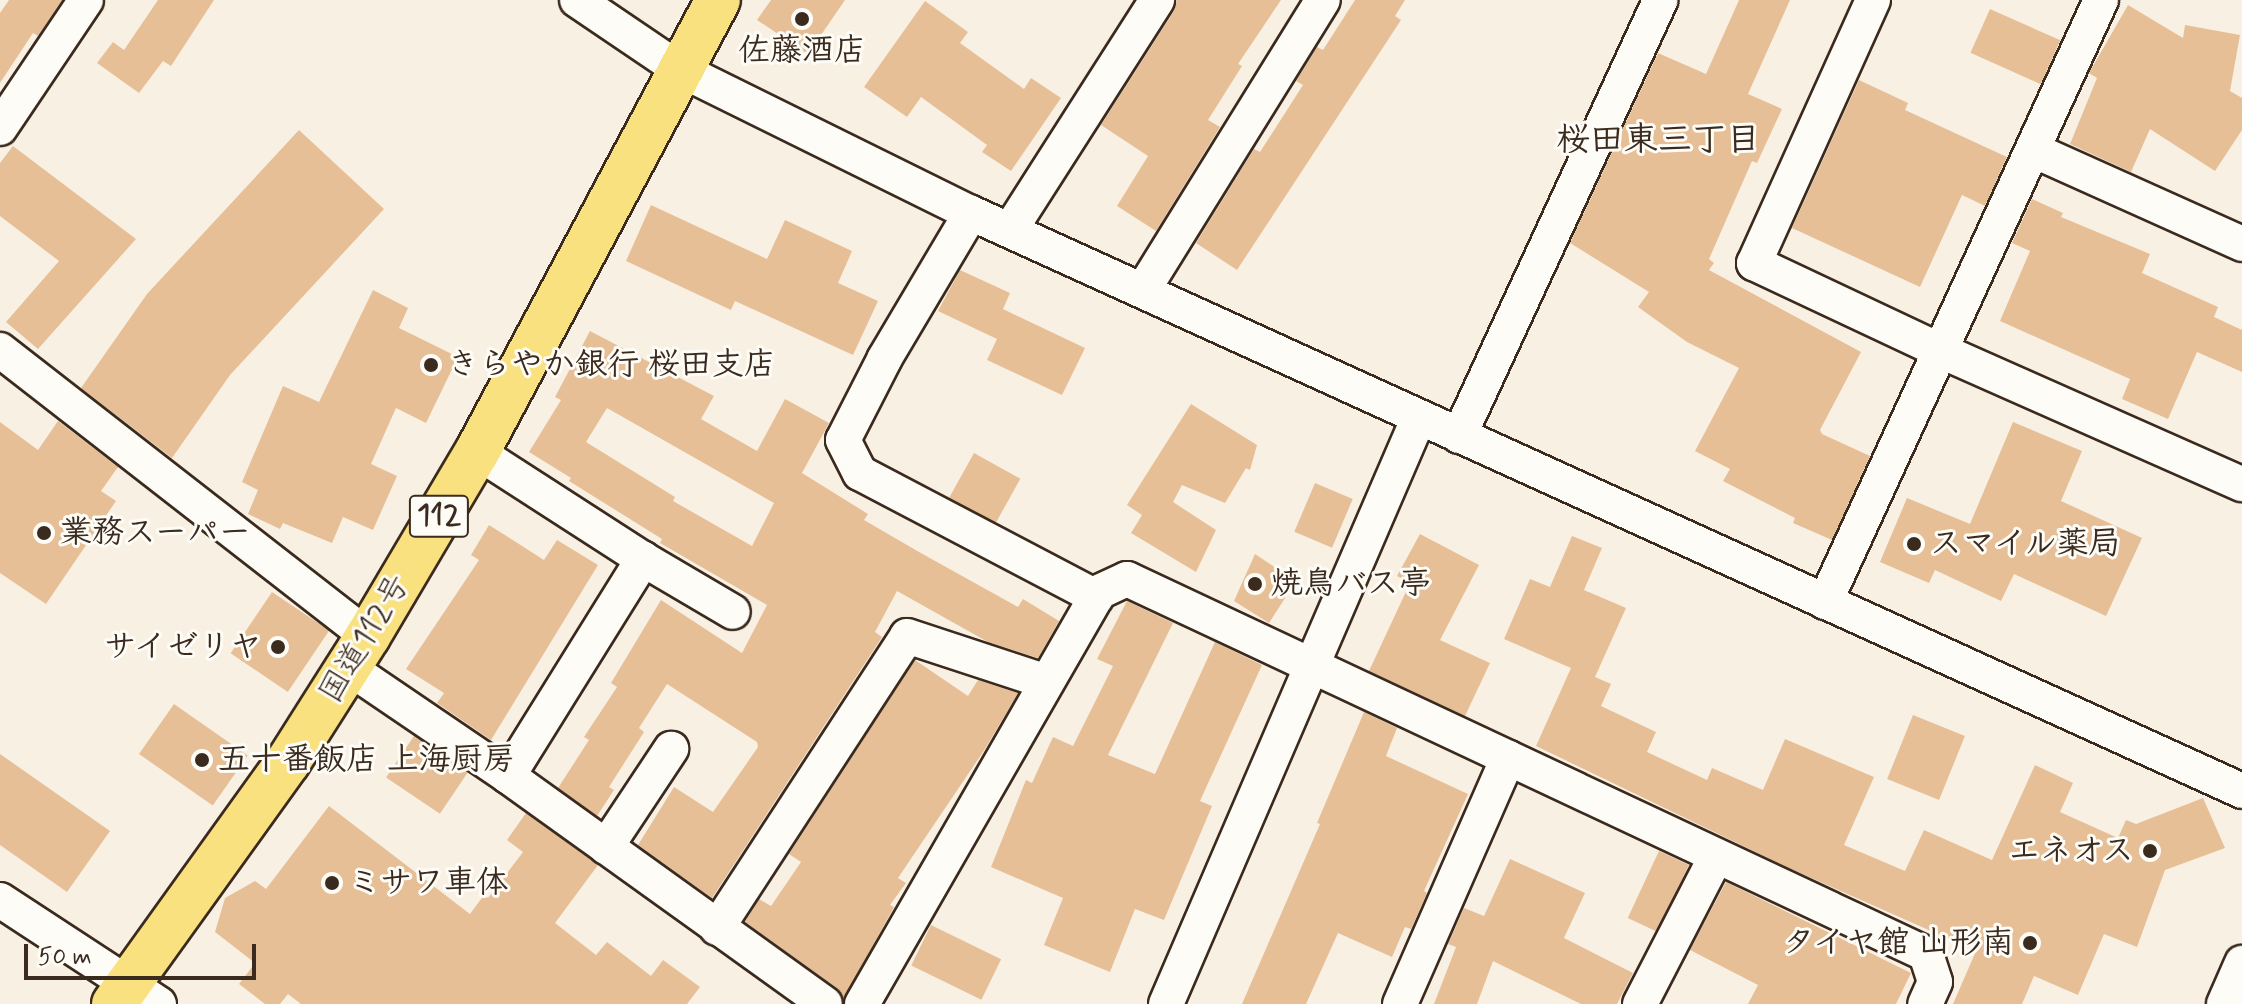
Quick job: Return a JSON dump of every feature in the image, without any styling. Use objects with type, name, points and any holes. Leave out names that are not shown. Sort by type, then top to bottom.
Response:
[{"type":"highway","name":"国道112号","points":[[134,997],[358,652],[477,452],[718,0]]},
{"type":"street","points":[[0,128],[86,0]]},
{"type":"street","points":[[577,0],[679,69],[971,213],[2242,791]]},
{"type":"street","points":[[1010,230],[1157,0]]},
{"type":"street","points":[[1143,290],[1323,0]]},
{"type":"street","points":[[1459,436],[1660,0]]},
{"type":"street","points":[[1873,0],[1754,263],[1939,350],[2242,484]]},
{"type":"street","points":[[1825,602],[2101,0]]},
{"type":"street","points":[[2033,150],[2242,244]]},
{"type":"street","points":[[971,213],[885,358],[843,440],[860,473],[1096,597]]},
{"type":"street","points":[[0,350],[508,776],[825,1004]]},
{"type":"street","points":[[1166,1004],[1419,417]]},
{"type":"street","points":[[477,452],[643,559],[733,612]]},
{"type":"street","points":[[508,776],[643,559]]},
{"type":"street","points":[[862,1004],[1099,592],[1127,579],[1926,954],[1935,982],[1925,1004]]},
{"type":"street","points":[[717,928],[907,636],[1047,682]]},
{"type":"street","points":[[606,847],[671,749]]},
{"type":"street","points":[[1400,1004],[1508,758]]},
{"type":"street","points":[[1640,1004],[1716,857]]},
{"type":"street","points":[[0,900],[134,997]]},
{"type":"street","points":[[2224,1004],[2242,963]]},
{"type":"building","points":[[9,0],[62,0],[38,36],[33,33],[0,83],[0,13]]},
{"type":"building","points":[[158,0],[214,0],[171,66],[163,61],[139,93],[97,63],[113,42],[124,50]]},
{"type":"building","points":[[771,0],[845,0],[808,54],[757,20]]},
{"type":"building","points":[[1177,0],[1281,0],[1238,64],[1242,66],[1208,120],[1220,127],[1156,231],[1117,206],[1148,156],[1101,125],[1174,11]]},
{"type":"building","points":[[1355,0],[1405,0],[1395,16],[1401,20],[1237,270],[1196,243],[1254,149],[1260,152],[1303,85],[1296,81],[1317,47],[1323,50]]},
{"type":"building","points":[[1739,0],[1790,0],[1748,94],[1782,109],[1757,163],[1752,161],[1709,259],[1714,263],[1709,270],[1861,352],[1820,430],[1822,434],[1870,456],[1832,540],[1793,523],[1795,518],[1723,481],[1730,469],[1695,451],[1739,368],[1687,342],[1638,307],[1649,292],[1570,243],[1658,53],[1706,74]]},
{"type":"building","points":[[925,1],[968,32],[960,43],[1024,89],[1031,78],[1061,98],[1011,171],[982,152],[987,145],[921,97],[907,117],[864,87]]},
{"type":"building","points":[[2128,5],[2183,38],[2185,25],[2240,35],[2230,91],[2242,98],[2242,130],[2215,171],[2150,129],[2131,172],[2070,144],[2097,78],[2089,73]]},
{"type":"building","points":[[1990,9],[2060,40],[2041,84],[1970,53]]},
{"type":"building","points":[[1859,80],[1908,103],[1905,110],[2007,157],[1985,206],[1962,195],[1920,287],[1792,228]]},
{"type":"building","points":[[299,130],[384,209],[230,375],[172,458],[81,388],[147,294]]},
{"type":"building","points":[[13,146],[136,239],[38,349],[6,322],[59,261],[0,216],[0,163]]},
{"type":"building","points":[[2032,199],[2063,213],[2061,217],[2150,254],[2142,273],[2218,307],[2214,317],[2242,330],[2242,372],[2197,352],[2168,419],[2122,399],[2130,379],[2000,321],[2030,251],[2012,243]]},
{"type":"building","points":[[651,205],[767,259],[785,220],[852,251],[838,283],[878,301],[853,355],[735,301],[731,310],[626,261]]},
{"type":"building","points":[[960,270],[1010,293],[1003,309],[1085,348],[1062,395],[987,360],[997,339],[938,311]]},
{"type":"building","points":[[373,290],[408,308],[399,328],[458,357],[426,423],[396,408],[371,464],[397,476],[373,530],[343,517],[332,543],[283,523],[280,529],[248,514],[258,490],[242,482],[283,386],[319,402]]},
{"type":"building","points":[[590,331],[714,396],[701,419],[757,451],[785,399],[829,423],[802,473],[868,514],[864,520],[919,552],[1018,607],[1023,599],[1059,621],[1038,658],[988,642],[897,591],[875,632],[882,637],[712,898],[638,845],[674,787],[713,812],[758,747],[757,742],[667,684],[639,728],[644,732],[609,787],[614,790],[597,816],[558,788],[589,740],[584,737],[617,687],[611,683],[661,600],[742,653],[767,605],[660,543],[662,539],[529,452],[561,400],[555,397]],"holes":[[[607,408],[774,503],[752,546],[673,501],[675,497],[586,442]]]},
{"type":"building","points":[[1191,404],[1257,445],[1250,470],[1246,468],[1225,503],[1182,485],[1173,502],[1216,530],[1196,572],[1131,533],[1142,515],[1127,505]]},
{"type":"building","points":[[58,421],[118,467],[101,491],[116,501],[46,604],[0,573],[0,422],[38,450]]},
{"type":"building","points":[[2013,422],[2082,451],[2061,501],[2142,538],[2106,616],[2014,574],[2001,601],[1935,570],[1929,583],[1880,562],[1907,498],[1970,524]]},
{"type":"building","points":[[974,453],[1020,479],[996,523],[949,498]]},
{"type":"building","points":[[1315,483],[1353,499],[1332,548],[1294,532]]},
{"type":"building","points":[[489,525],[544,560],[557,540],[598,565],[491,740],[437,703],[444,693],[406,669],[479,560],[471,555]]},
{"type":"building","points":[[1420,534],[1479,565],[1440,640],[1490,663],[1465,716],[1369,671],[1410,583],[1397,576]]},
{"type":"building","points":[[1572,536],[1602,548],[1584,590],[1626,608],[1595,677],[1611,684],[1601,706],[1656,732],[1647,752],[1707,780],[1712,768],[1763,790],[1785,739],[1874,777],[1844,845],[1905,871],[1924,830],[1992,860],[2035,765],[2073,783],[2060,812],[2118,838],[2126,820],[2136,824],[2203,798],[2225,848],[2165,870],[2137,947],[2104,934],[2078,995],[2034,976],[2022,1004],[1953,1004],[1976,951],[1791,869],[1536,746],[1571,668],[1504,639],[1530,579],[1550,587]]},
{"type":"building","points":[[1255,554],[1296,581],[1269,623],[1234,601]]},
{"type":"building","points":[[272,592],[329,631],[288,692],[231,653]]},
{"type":"building","points":[[1127,601],[1173,623],[1108,755],[1155,774],[1215,642],[1262,665],[1200,801],[1212,806],[1164,920],[1135,909],[1110,972],[1044,945],[1063,898],[991,867],[1026,780],[1032,783],[1053,737],[1073,746],[1113,666],[1097,659]]},
{"type":"building","points":[[915,660],[968,696],[978,680],[1018,693],[985,749],[898,878],[906,883],[890,905],[894,907],[844,998],[837,988],[745,922],[759,899],[771,906],[801,862],[789,854]]},
{"type":"building","points":[[174,704],[248,756],[213,806],[139,754]]},
{"type":"building","points":[[1364,712],[1397,728],[1386,756],[1468,794],[1424,891],[1427,893],[1411,929],[1405,927],[1392,957],[1338,933],[1306,1004],[1242,1004],[1320,824],[1317,823]]},
{"type":"building","points":[[1913,715],[1965,736],[1939,800],[1887,779]]},
{"type":"building","points":[[414,736],[468,772],[440,814],[386,777]]},
{"type":"building","points":[[0,754],[110,831],[67,892],[0,845]]},
{"type":"building","points":[[329,806],[470,914],[484,895],[488,898],[523,852],[507,840],[526,813],[598,865],[555,923],[596,955],[607,942],[651,976],[663,960],[700,987],[687,1004],[301,1004],[288,994],[280,1004],[265,1004],[239,984],[255,963],[215,932],[225,898],[255,881],[266,889]]},
{"type":"building","points":[[1659,851],[1689,865],[1658,932],[1628,918]]},
{"type":"building","points":[[1510,859],[1585,893],[1564,938],[1633,973],[1617,1004],[1581,1004],[1493,961],[1477,1004],[1434,1004],[1456,947],[1448,944],[1464,908],[1484,916]]},
{"type":"building","points":[[1726,882],[1911,973],[1896,1004],[1748,1004],[1758,985],[1690,950]]},
{"type":"building","points":[[931,925],[1001,959],[981,1000],[911,965]]},
{"type":"place","name":"佐藤酒店","points":[[802,19]]},
{"type":"place","name":"きらやか銀行 桜田支店","points":[[431,365]]},
{"type":"place","name":"業務スーパー","points":[[44,533]]},
{"type":"place","name":"スマイル薬局","points":[[1914,544]]},
{"type":"place","name":"焼鳥バス亭","points":[[1255,584]]},
{"type":"place","name":"サイゼリヤ","points":[[278,647]]},
{"type":"place","name":"五十番飯店 上海厨房","points":[[202,760]]},
{"type":"place","name":"エネオス","points":[[2150,851]]},
{"type":"place","name":"ミサワ車体","points":[[332,883]]},
{"type":"place","name":"タイヤ館 山形南","points":[[2030,943]]},
{"type":"district","name":"桜田東三丁目","points":[[1658,141]]}]
